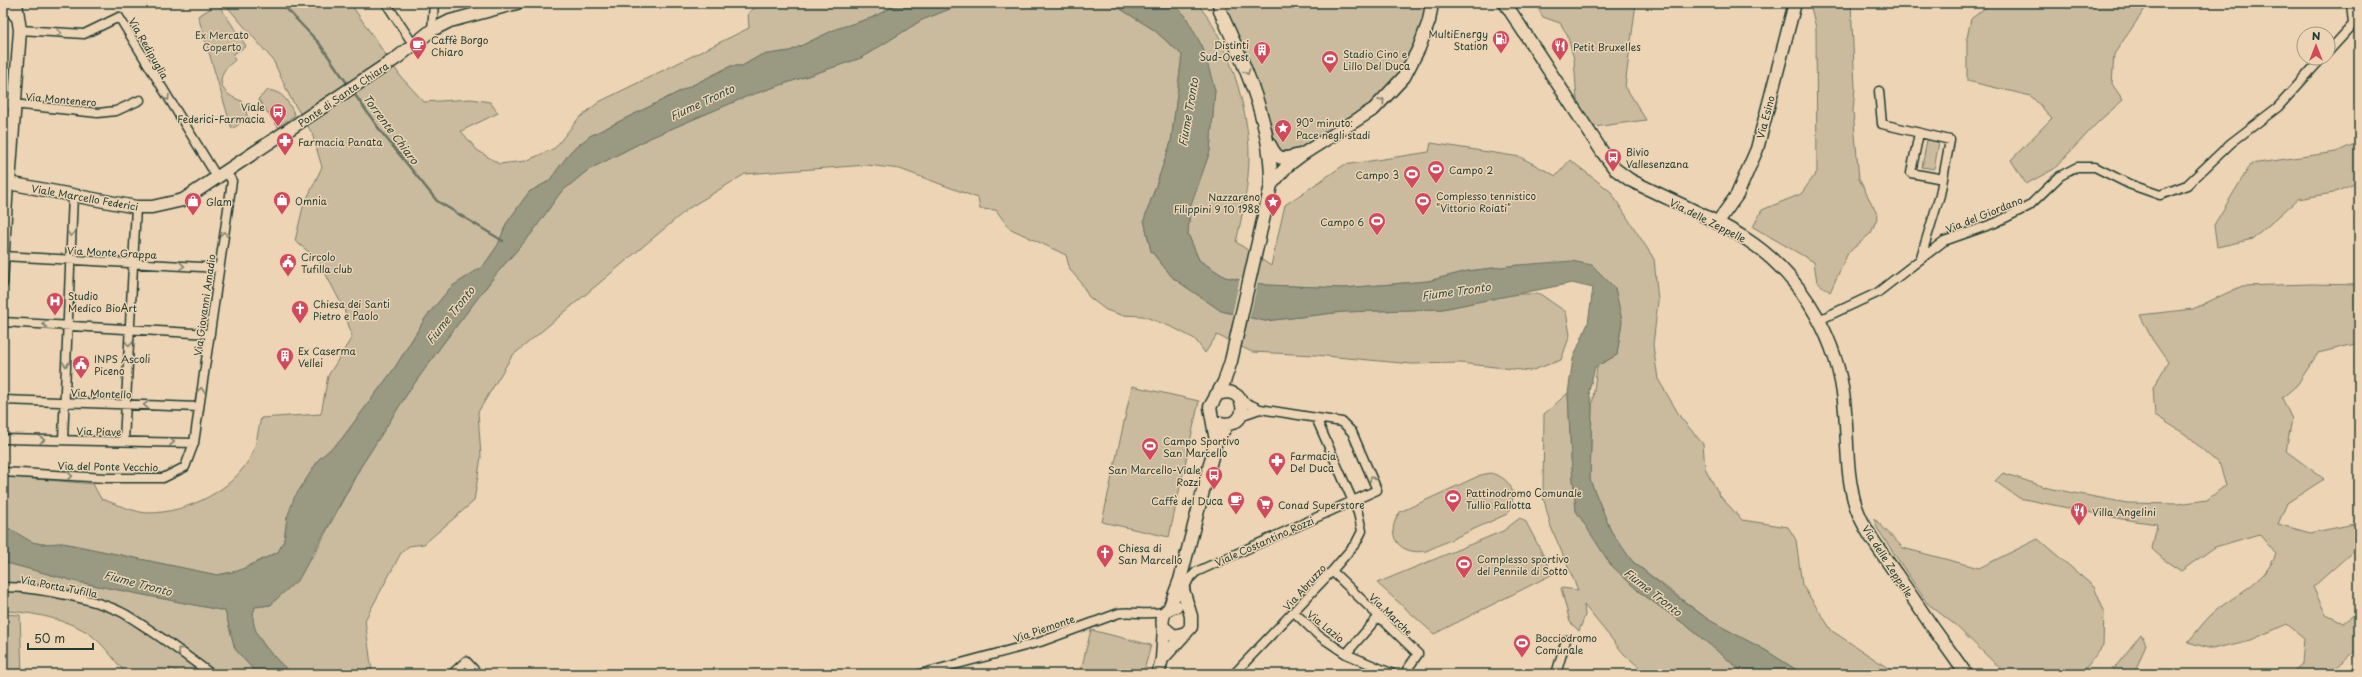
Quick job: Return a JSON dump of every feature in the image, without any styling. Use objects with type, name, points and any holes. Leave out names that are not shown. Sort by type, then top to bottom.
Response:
[{"type":"street","points":[[5,3],[18,18]]},
{"type":"street","points":[[3,284],[9,104],[20,30],[16,3]]},
{"type":"street","points":[[386,3],[413,44],[432,30],[450,21],[517,3]]},
{"type":"street","points":[[432,30],[434,3]]},
{"type":"street","name":"Viale Costantino Rozzi","points":[[1216,441],[1210,407],[1224,382],[1230,362],[1270,187],[1271,163],[1268,141],[1248,73],[1220,11],[1219,3]]},
{"type":"street","name":"Viale Costantino Rozzi","points":[[1270,187],[1279,174],[1303,154],[1374,109],[1404,77],[1419,48],[1429,21],[1432,3]]},
{"type":"street","name":"Via delle Zeppelle","points":[[1505,3],[1602,153],[1615,169],[1630,180],[1744,238],[1770,257],[1795,284],[1819,320],[1831,344],[1843,393],[1849,478],[1856,507],[1868,533],[1966,674]]},
{"type":"street","name":"Via Esino","points":[[1717,223],[1736,195],[1757,149],[1795,3]]},
{"type":"street","points":[[2336,43],[2356,21],[2351,3]]},
{"type":"street","name":"Via Redipuglia","points":[[20,30],[84,34],[119,17],[222,174]]},
{"type":"street","name":"Ponte di Santa Chiara","points":[[288,130],[398,57],[413,44]]},
{"type":"street","name":"Via del Giordano","points":[[1819,320],[1877,293],[1944,241],[1995,223],[2030,206],[2060,176],[2077,167],[2095,166],[2128,184],[2160,195],[2187,185],[2231,143],[2278,107],[2315,66]]},
{"type":"street","points":[[1879,91],[1882,124],[1950,140],[1940,195],[1920,260]]},
{"type":"street","name":"Via Montenero","points":[[9,104],[98,113],[116,111],[140,100]]},
{"type":"street","name":"Viale Marcello Federici","points":[[6,183],[136,207],[159,206],[183,200],[288,130]]},
{"type":"street","points":[[1919,133],[1911,173],[1943,179]]},
{"type":"street","name":"Viale Costantino Rozzi","points":[[1268,141],[1275,155],[1281,158],[1303,154]]},
{"type":"street","name":"Via Giovanni Amadio","points":[[194,443],[232,181],[222,174]]},
{"type":"street","points":[[63,440],[73,195]]},
{"type":"street","points":[[124,441],[136,207]]},
{"type":"street","name":"Via Monte Grappa","points":[[4,257],[219,268]]},
{"type":"street","points":[[3,322],[210,334]]},
{"type":"street","name":"Viale Costantino Rozzi","points":[[1230,362],[1242,408],[1240,416]]},
{"type":"street","name":"Viale Costantino Rozzi","points":[[1181,586],[1196,572],[1377,490],[1352,432],[1342,422],[1260,409],[1228,392],[1216,395]]},
{"type":"street","name":"Via Montello","points":[[3,400],[199,407]]},
{"type":"street","name":"Viale Costantino Rozzi","points":[[1158,674],[1162,659],[1163,626],[1167,610],[1181,586],[1216,441],[1228,424],[1233,423],[1240,416],[1260,409]]},
{"type":"street","points":[[1212,416],[1219,423],[1228,424]]},
{"type":"street","points":[[1316,418],[1353,501]]},
{"type":"street","name":"Via Piave","points":[[3,439],[194,443]]},
{"type":"street","name":"Via del Ponte Vecchio","points":[[3,472],[106,478],[163,478],[185,467],[194,443]]},
{"type":"street","name":"Via Abruzzo","points":[[1234,674],[1295,613],[1356,543],[1362,531],[1358,513],[1353,501]]},
{"type":"street","name":"Via Marche","points":[[1332,572],[1418,654],[1404,674]]},
{"type":"street","name":"Viale Costantino Rozzi","points":[[1162,659],[1186,633],[1192,621],[1181,586]]},
{"type":"street","name":"Via Porta Tufilla","points":[[3,588],[56,594],[106,605],[124,614],[171,644],[211,674]]},
{"type":"street","points":[[1167,610],[1181,606],[1188,611]]},
{"type":"street","name":"Via Piemonte","points":[[920,674],[1040,642],[1119,613],[1132,612],[1152,615],[1167,610]]},
{"type":"street","name":"Via Lazio","points":[[1295,613],[1318,635],[1346,654],[1393,674]]},
{"type":"street","points":[[1152,615],[1174,636],[1186,633]]},
{"type":"street","name":"Via Lazio","points":[[1346,654],[1379,616]]},
{"type":"street","points":[[1556,674],[1566,640]]},
{"type":"street","points":[[452,674],[466,661],[478,674]]},
{"type":"green space","points":[[224,3],[350,3],[401,77],[424,102],[471,99],[490,102],[498,113],[461,131],[477,150],[499,164],[526,161],[555,148],[578,119],[599,102],[749,28],[748,13],[761,3],[907,3],[895,6],[871,18],[836,29],[790,51],[761,55],[742,66],[731,66],[590,136],[571,151],[549,181],[529,192],[506,224],[498,245],[483,267],[451,287],[426,317],[394,369],[340,441],[319,459],[287,518],[284,541],[278,552],[238,571],[217,575],[63,543],[42,544],[32,542],[3,526],[3,476],[93,484],[101,499],[143,513],[163,512],[194,504],[222,488],[244,467],[254,450],[261,418],[321,414],[328,376],[352,337],[344,309],[318,259],[295,241],[303,207],[322,167],[312,133],[290,97],[273,60]]},
{"type":"green space","points":[[965,3],[1111,3],[1154,30],[1182,55],[1171,142],[1144,220],[1151,251],[1173,278],[1221,311],[1265,321],[1343,312],[1443,309],[1513,294],[1540,294],[1566,312],[1570,335],[1561,360],[1530,371],[1460,363],[1412,364],[1315,355],[1252,352],[1217,335],[1205,353],[1195,339],[1174,328],[1143,316],[1121,315],[1106,310],[1089,297],[1080,281],[1070,270],[1066,255],[1009,228],[996,210],[980,209],[978,198],[900,169],[867,165],[745,174],[689,208],[512,356],[478,412],[481,457],[474,501],[424,544],[409,546],[401,553],[365,620],[372,672],[370,674],[292,674],[270,652],[263,644],[254,626],[253,616],[255,607],[271,605],[314,555],[360,468],[409,391],[497,273],[532,233],[560,193],[588,170],[652,137],[748,96],[861,58],[922,20]]},
{"type":"green space","points":[[1173,3],[1196,3],[1207,17],[1217,34],[1234,74],[1245,117],[1249,154],[1245,198],[1236,242],[1271,266],[1285,205],[1344,165],[1429,152],[1431,143],[1520,157],[1556,176],[1570,160],[1610,191],[1654,259],[1658,301],[1653,345],[1658,379],[1681,418],[1703,444],[1705,468],[1720,496],[1742,520],[1788,527],[1796,540],[1802,585],[1832,631],[1897,674],[1803,674],[1765,650],[1709,620],[1632,561],[1611,531],[1590,480],[1592,407],[1597,366],[1617,355],[1622,321],[1615,288],[1518,265],[1468,271],[1428,281],[1344,288],[1267,285],[1225,277],[1199,260],[1188,234],[1190,208],[1210,151],[1215,90],[1185,15]]},
{"type":"green space","name":"Stadio Cino e Lillo Del Duca","points":[[1223,3],[1437,3],[1406,78],[1334,138],[1328,130],[1295,150],[1281,151],[1275,148]]},
{"type":"green space","points":[[1535,3],[1636,3],[1625,86],[1646,120],[1594,127],[1577,101],[1574,59],[1567,34],[1560,23],[1543,17]]},
{"type":"green space","points":[[1810,3],[1851,3],[1855,88],[1853,111],[1859,179],[1878,216],[1871,233],[1848,253],[1830,292],[1817,282],[1814,262],[1753,227],[1762,210],[1801,194],[1817,172],[1816,28]]},
{"type":"green space","points":[[1991,3],[2149,3],[2114,54],[2112,84],[2123,100],[2099,121],[2054,169],[2026,184],[2011,160],[2052,118],[2031,96],[1967,81],[1967,38],[1971,19]]},
{"type":"green space","name":"Ex Mercato Coperto","points":[[218,4],[246,46],[232,55],[235,60],[225,70],[221,82],[228,94],[242,101],[248,118],[232,129],[198,16]]},
{"type":"green space","points":[[268,90],[282,95],[288,102],[295,115],[278,127],[258,99]]},
{"type":"green space","points":[[1927,140],[1939,142],[1934,169],[1922,167]]},
{"type":"green space","points":[[2359,142],[2359,182],[2333,193],[2298,199],[2253,239],[2217,247],[2214,225],[2251,164],[2336,152]]},
{"type":"green space","points":[[2311,284],[2359,285],[2359,343],[2318,353],[2297,385],[2282,398],[2292,419],[2286,451],[2324,479],[2287,503],[2278,524],[2310,533],[2359,523],[2359,546],[2313,587],[2326,615],[2343,623],[2359,611],[2359,648],[2329,674],[2290,674],[2302,664],[2304,638],[2287,624],[2251,640],[2212,649],[2188,642],[2210,616],[2256,581],[2271,564],[2276,554],[2259,534],[2215,547],[2181,571],[2163,559],[2152,549],[2157,524],[2122,519],[2019,498],[1995,481],[2003,473],[2048,488],[2127,503],[2178,504],[2207,500],[2226,485],[2220,465],[2185,434],[2155,415],[2153,388],[2168,362],[2152,339],[2140,315],[2193,309],[2242,286]]},
{"type":"green space","name":"Campo Sportivo San Marcello","points":[[1132,386],[1199,401],[1169,537],[1102,522]]},
{"type":"green space","points":[[1568,393],[1571,457],[1576,511],[1638,591],[1687,626],[1745,674],[1647,674],[1624,654],[1584,605],[1585,615],[1579,631],[1570,622],[1561,588],[1578,590],[1551,527],[1543,496],[1544,414]]},
{"type":"green space","name":"Pattinodromo Comunale Tullio Pallotta","points":[[1490,473],[1498,475],[1504,479],[1511,488],[1513,494],[1511,507],[1507,514],[1426,551],[1417,552],[1409,550],[1402,547],[1397,542],[1394,536],[1393,528],[1395,520],[1400,512],[1481,475]]},
{"type":"green space","name":"Complesso sportivo del Pennile di Sotto","points":[[1520,518],[1526,522],[1553,574],[1434,634],[1377,583],[1503,531]]},
{"type":"green space","points":[[1874,518],[1903,548],[1979,568],[2038,539],[2094,587],[2104,611],[2103,645],[2086,668],[2076,674],[2006,674],[1954,624],[1927,603],[1877,528]]},
{"type":"green space","points":[[3,562],[78,582],[225,611],[235,649],[257,674],[185,674],[169,668],[171,674],[124,674],[122,669],[104,647],[83,630],[49,617],[13,611],[3,611]]},
{"type":"green space","points":[[3,614],[20,615],[22,674],[3,674]]},
{"type":"green space","points":[[1091,630],[1151,645],[1143,674],[1080,674]]},
{"type":"green space","points":[[2141,634],[2146,644],[2134,674],[2110,674]]},
{"type":"water","name":"Fiume Tronto","points":[[907,3],[965,3],[922,20],[861,58],[748,96],[652,137],[588,170],[560,193],[532,233],[497,273],[409,391],[360,468],[299,579],[270,605],[255,607],[253,616],[254,626],[258,635],[263,644],[292,674],[257,674],[235,649],[225,611],[78,582],[3,562],[3,525],[32,542],[42,544],[63,543],[217,575],[238,571],[278,552],[284,541],[287,518],[294,498],[319,459],[340,441],[394,369],[426,317],[451,287],[483,266],[498,245],[506,224],[529,192],[549,181],[571,151],[590,136],[731,66],[742,66],[761,55],[790,51],[836,29],[871,18],[895,6]]},
{"type":"water","name":"Fiume Tronto","points":[[1111,3],[1173,3],[1185,15],[1203,48],[1215,90],[1210,151],[1190,208],[1188,234],[1199,260],[1225,277],[1267,285],[1344,288],[1428,281],[1468,271],[1518,265],[1572,261],[1592,265],[1615,288],[1622,321],[1617,355],[1595,367],[1589,391],[1592,407],[1590,480],[1611,531],[1632,561],[1668,590],[1709,620],[1765,650],[1803,674],[1745,674],[1687,626],[1638,591],[1610,564],[1576,511],[1571,457],[1568,393],[1573,359],[1588,323],[1593,288],[1572,283],[1443,309],[1343,312],[1265,321],[1221,311],[1173,278],[1151,251],[1144,220],[1171,142],[1182,55],[1154,30]]},
{"type":"pier","points":[[1240,278],[1258,281],[1249,320],[1232,316]]},
{"type":"waterway","name":"Torrente Chiaro","points":[[281,3],[319,43],[349,86]]},
{"type":"waterway","name":"Torrente Chiaro","points":[[353,92],[382,133],[437,201],[503,241]]},
{"type":"place","name":"MultiEnergy Station","points":[[1501,54]]},
{"type":"place","name":"Caffè Borgo Chiaro","points":[[418,60]]},
{"type":"place","name":"Petit Bruxelles","points":[[1560,61]]},
{"type":"place","name":"Distinti Sud-Ovest","points":[[1262,65]]},
{"type":"place","name":"Stadio Cino e Lillo Del Duca","points":[[1330,74]]},
{"type":"place","name":"Viale Federici-Farmacia","points":[[278,127]]},
{"type":"place","name":"90° minuto: Pace negli stadi","points":[[1283,143]]},
{"type":"place","name":"Farmacia Panata","points":[[285,156]]},
{"type":"place","name":"Bivio Vallesenzana","points":[[1613,172]]},
{"type":"place","name":"Campo 2","points":[[1436,184]]},
{"type":"place","name":"Campo 3","points":[[1412,189]]},
{"type":"place","name":"Omnia","points":[[282,215]]},
{"type":"place","name":"Glam","points":[[193,216]]},
{"type":"place","name":"Complesso tennistico \"Vittorio Roiati\"","points":[[1423,216]]},
{"type":"place","name":"Nazzareno Filippini 9 10 1988","points":[[1273,217]]},
{"type":"place","name":"Campo 6","points":[[1377,236]]},
{"type":"place","name":"Circolo Tufilla club","points":[[288,277]]},
{"type":"place","name":"Studio Medico BioArt","points":[[55,316]]},
{"type":"place","name":"Chiesa dei Santi Pietro e Paolo","points":[[300,324]]},
{"type":"place","name":"Ex Caserma Vellei","points":[[285,371]]},
{"type":"place","name":"INPS Ascoli Piceno","points":[[81,379]]},
{"type":"place","name":"Campo Sportivo San Marcello","points":[[1150,461]]},
{"type":"place","name":"Farmacia Del Duca","points":[[1277,476]]},
{"type":"place","name":"San Marcello-Viale Rozzi","points":[[1214,490]]},
{"type":"place","name":"Pattinodromo Comunale Tullio Pallotta","points":[[1453,513]]},
{"type":"place","name":"Caffè del Duca","points":[[1236,515]]},
{"type":"place","name":"Conad Superstore","points":[[1265,519]]},
{"type":"place","name":"Villa Angelini","points":[[2079,526]]},
{"type":"place","name":"Chiesa di San Marcello","points":[[1105,568]]},
{"type":"place","name":"Complesso sportivo del Pennile di Sotto","points":[[1464,579]]},
{"type":"place","name":"Bocciodromo Comunale","points":[[1522,658]]}]
